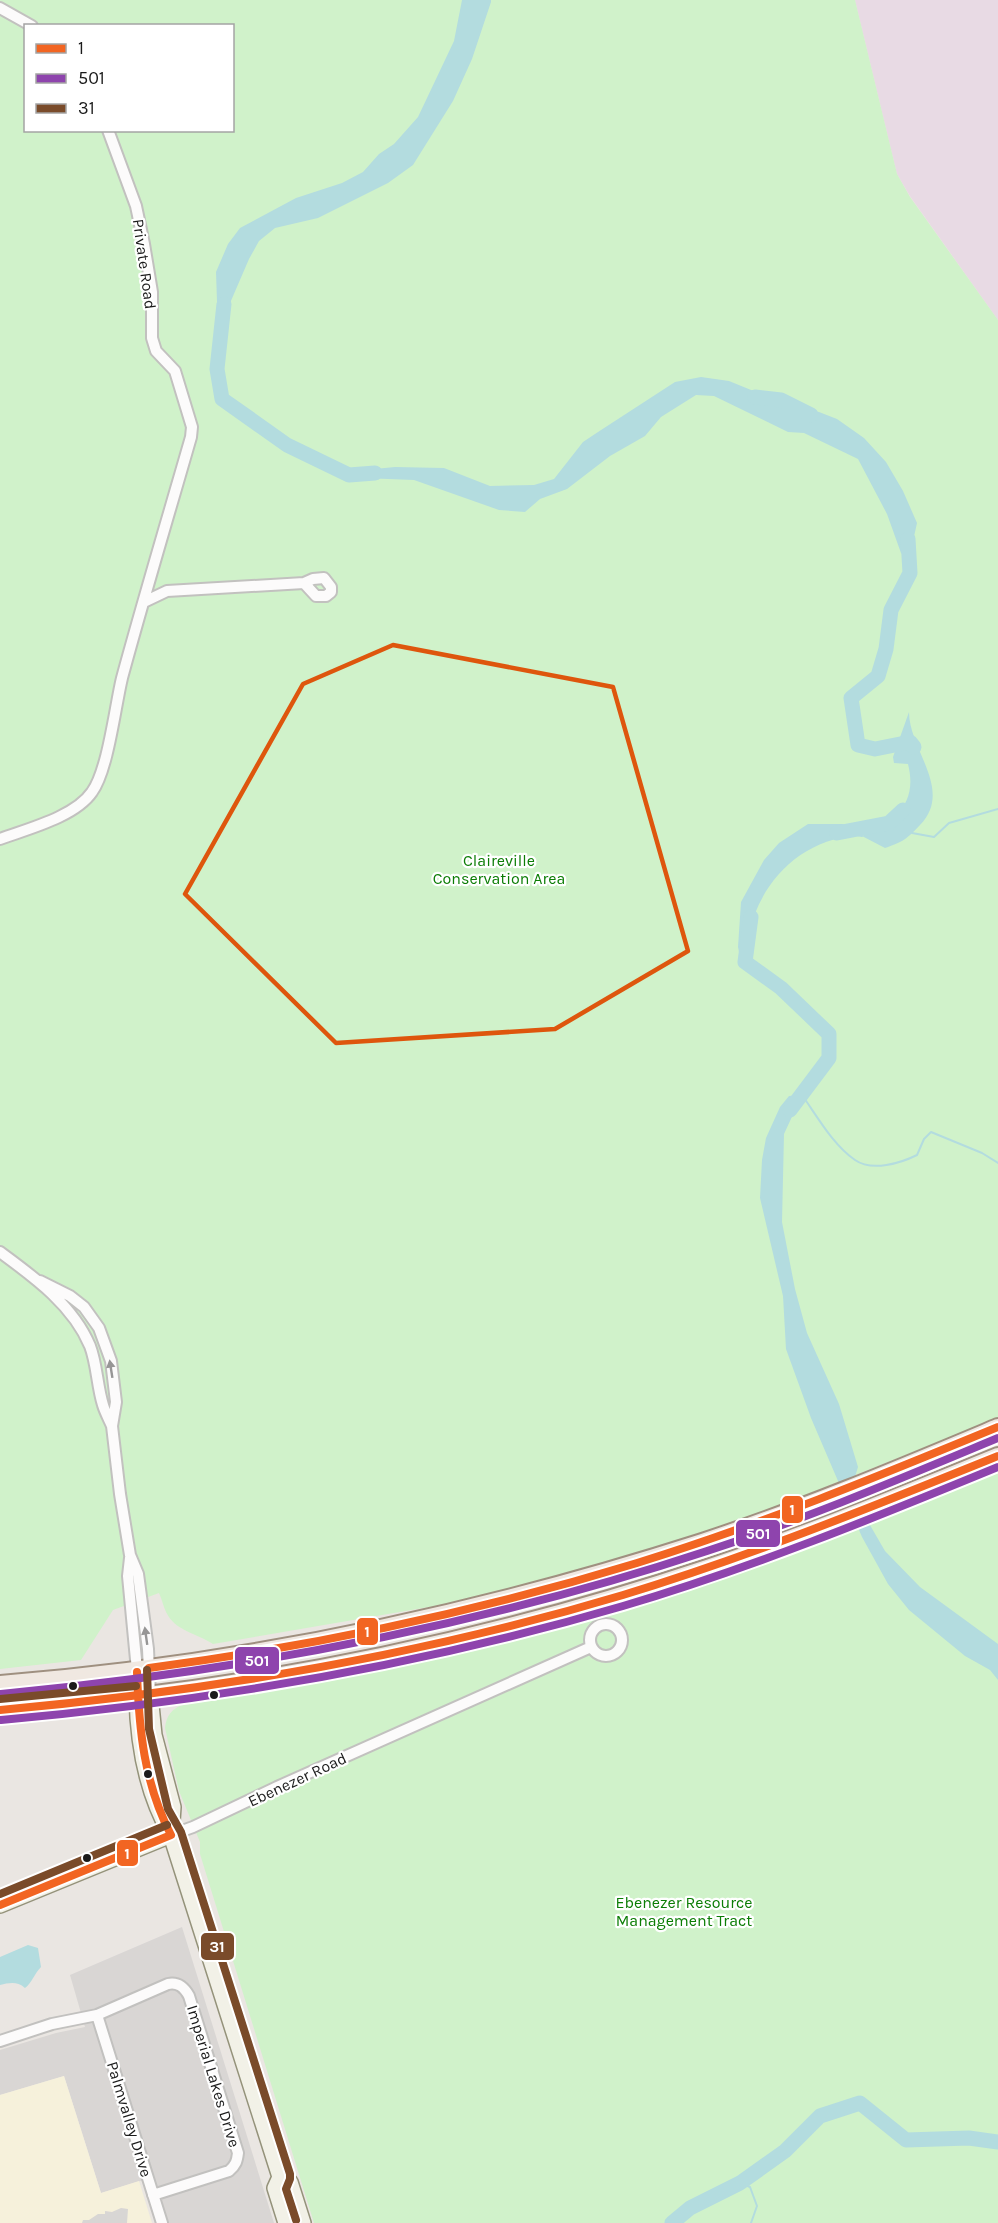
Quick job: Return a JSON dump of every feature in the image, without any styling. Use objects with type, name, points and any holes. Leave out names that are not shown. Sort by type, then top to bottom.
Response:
[{"type":"main road","points":[[0,1684],[143,1669],[317,1642],[499,1602],[705,1541],[811,1503],[998,1428]]},
{"type":"main road","points":[[0,1710],[144,1695],[328,1666],[494,1629],[661,1583],[820,1527],[998,1456]]},
{"type":"main road","points":[[144,1695],[139,1723],[147,1770],[158,1813],[171,1835],[280,2177],[275,2188],[286,2223]]},
{"type":"main road","name":"Ebenezer Road","points":[[0,1905],[171,1835]]},
{"type":"main road","points":[[280,2177],[290,2182],[303,2223]]},
{"type":"street","points":[[0,8],[28,24]]},
{"type":"street","name":"Private Road","points":[[0,840],[64,814],[79,805],[92,793],[100,778],[122,680],[191,437],[192,427],[175,371],[156,351],[152,338],[152,292],[144,244],[136,206],[109,132]]},
{"type":"street","points":[[144,602],[167,591],[304,583]]},
{"type":"street","points":[[0,1252],[40,1281],[70,1296],[84,1307],[99,1328],[111,1361],[116,1402],[112,1426],[120,1494],[130,1555],[138,1574],[144,1695]]},
{"type":"street","points":[[40,1281],[62,1304],[80,1328],[90,1347],[103,1406],[112,1426]]},
{"type":"street","name":"Ebenezer Road","points":[[171,1835],[591,1647]]},
{"type":"street","name":"Imperial Lakes Drive","points":[[0,2041],[52,2024],[97,2015],[168,1984],[183,1986],[189,1996],[238,2153],[235,2166],[229,2170],[153,2195]]},
{"type":"street","name":"Palmvalley Drive","points":[[97,2015],[162,2223]]},
{"type":"highlighted area","points":[[393,645],[613,687],[688,951],[555,1029],[336,1043],[185,894],[303,684]]},
{"type":"shaded area","points":[[855,0],[998,0],[998,320],[910,196],[897,174]]},
{"type":"shaded area","points":[[182,1927],[274,2223],[167,2223],[153,2177],[101,2193],[64,2076],[0,2095],[0,2050],[85,2027],[70,1975]]},
{"type":"shaded area","points":[[64,2076],[101,2193],[139,2181],[152,2223],[0,2223],[0,2095]]},
{"type":"shaded area","points":[[121,2208],[128,2209],[127,2223],[82,2223],[83,2220],[89,2220],[98,2214],[105,2214],[105,2211],[112,2212]]},
{"type":"green space","name":"Claireville Conservation Area","points":[[0,0],[855,0],[897,174],[910,197],[998,320],[998,1418],[768,1510],[709,1530],[567,1574],[430,1609],[429,1607],[213,1644],[175,1623],[166,1612],[159,1593],[113,1610],[81,1660],[0,1669]]},
{"type":"green space","name":"Ebenezer Resource Management Tract","points":[[998,1466],[998,2223],[314,2223],[200,1854],[200,1842],[179,1791],[165,1728],[170,1713],[183,1705],[266,1691],[492,1640],[596,1612],[824,1537]]},
{"type":"water","points":[[462,0],[491,0],[491,2],[472,59],[453,101],[413,165],[388,183],[318,218],[275,228],[259,241],[218,331],[216,272],[228,244],[240,228],[296,198],[342,183],[363,172],[379,154],[394,144],[418,117],[454,41]]},
{"type":"water","points":[[701,377],[729,381],[788,405],[819,412],[837,419],[864,438],[886,462],[903,491],[917,523],[909,559],[901,553],[887,514],[858,459],[804,433],[788,432],[714,396],[696,395],[661,417],[645,436],[610,456],[567,489],[540,499],[525,512],[499,510],[414,480],[362,478],[356,474],[364,470],[395,467],[444,468],[490,486],[534,485],[554,479],[583,442],[675,382]]},
{"type":"water","points":[[909,712],[911,726],[931,784],[933,798],[929,812],[916,830],[904,840],[885,848],[862,836],[894,817],[907,800],[910,790],[908,764],[894,763],[893,757]]},
{"type":"water","points":[[808,824],[843,824],[856,829],[857,835],[818,845],[786,867],[773,881],[762,897],[748,936],[748,969],[742,966],[738,947],[741,902],[764,860],[779,843]]},
{"type":"water","points":[[802,1095],[784,1134],[782,1222],[795,1289],[807,1333],[839,1404],[858,1467],[854,1480],[863,1513],[885,1551],[920,1587],[998,1644],[998,1680],[990,1670],[965,1656],[909,1610],[888,1584],[862,1537],[811,1418],[786,1349],[783,1296],[760,1198],[762,1160],[766,1138],[780,1107],[789,1096]]},
{"type":"water","points":[[28,1945],[38,1948],[41,1967],[37,1973],[25,1988],[16,1983],[0,1985],[0,1957]]},
{"type":"waterway","points":[[224,304],[217,369],[222,399],[287,445],[349,475],[375,473]]},
{"type":"waterway","points":[[755,397],[781,400],[811,415]]},
{"type":"waterway","points":[[908,539],[910,573],[891,610],[886,649],[878,676],[851,698],[858,745],[875,749],[910,742],[914,747]]},
{"type":"waterway","points":[[912,833],[934,837],[949,823],[998,809]]},
{"type":"waterway","points":[[837,833],[889,823],[903,810]]},
{"type":"waterway","points":[[857,835],[862,836]]},
{"type":"waterway","points":[[751,917],[745,962],[781,988],[829,1034],[829,1058],[790,1110]]},
{"type":"waterway","points":[[802,1095],[826,1130],[847,1154],[862,1164],[886,1165],[917,1155],[924,1139],[931,1132],[982,1153],[998,1163]]},
{"type":"waterway","points":[[672,2223],[690,2208],[740,2183],[785,2151],[820,2116],[860,2103],[906,2140],[969,2138],[998,2142]]},
{"type":"waterway","points":[[740,2183],[750,2187],[757,2206],[751,2223]]},
{"type":"transit line","name":"1","points":[[149,1668],[273,1649],[395,1626],[577,1581],[683,1548],[774,1516],[998,1427]]},
{"type":"transit line","name":"501","points":[[1,1694],[180,1673],[269,1659],[446,1624],[534,1602],[621,1578],[744,1539],[854,1498],[998,1438]]},
{"type":"transit line","name":"1","points":[[0,1710],[158,1693],[314,1668],[470,1636],[547,1617],[718,1564],[859,1512],[998,1456]]},
{"type":"transit line","name":"501","points":[[1,1720],[159,1703],[315,1678],[392,1663],[546,1627],[623,1606],[765,1559],[998,1467]]},
{"type":"transit line","name":"31","points":[[147,1670],[149,1729],[168,1809],[181,1832],[290,2174],[286,2189],[296,2220]]},
{"type":"transit line","name":"1","points":[[137,1672],[139,1715],[149,1776],[171,1835]]},
{"type":"transit line","name":"31","points":[[0,1699],[136,1686]]},
{"type":"transit line","name":"31","points":[[0,1894],[167,1825]]},
{"type":"transit line","name":"1","points":[[0,1905],[171,1835]]}]
